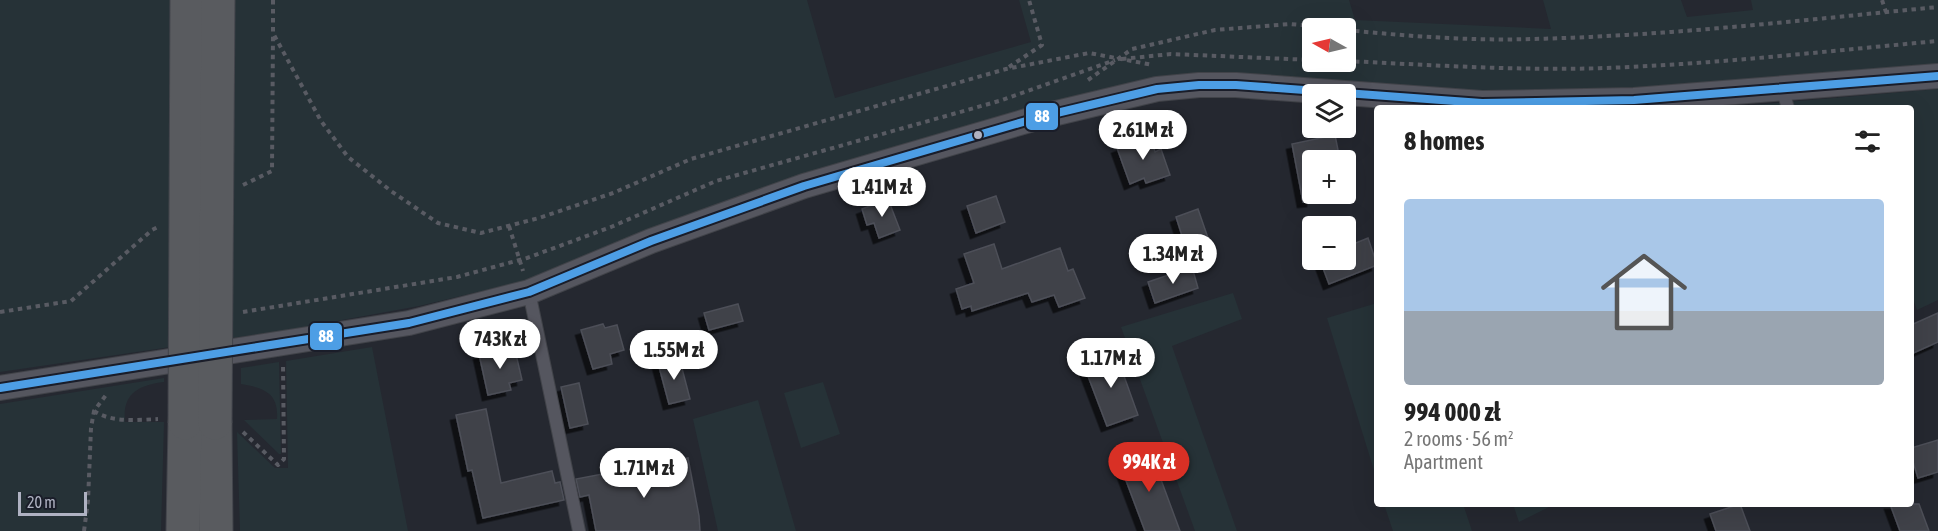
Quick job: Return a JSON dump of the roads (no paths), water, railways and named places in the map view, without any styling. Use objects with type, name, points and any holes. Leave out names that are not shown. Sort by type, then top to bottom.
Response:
[{"type":"highway","points":[[187,0],[201,424],[216,531]]},
{"type":"highway","points":[[183,531],[201,424],[218,0]]},
{"type":"street","points":[[0,388],[124,370],[409,322],[528,292],[651,241],[804,186],[1040,117],[1157,89],[1199,85],[1236,85],[1482,104],[1785,98],[1938,76]]},
{"type":"lane","points":[[528,292],[579,531]]}]
